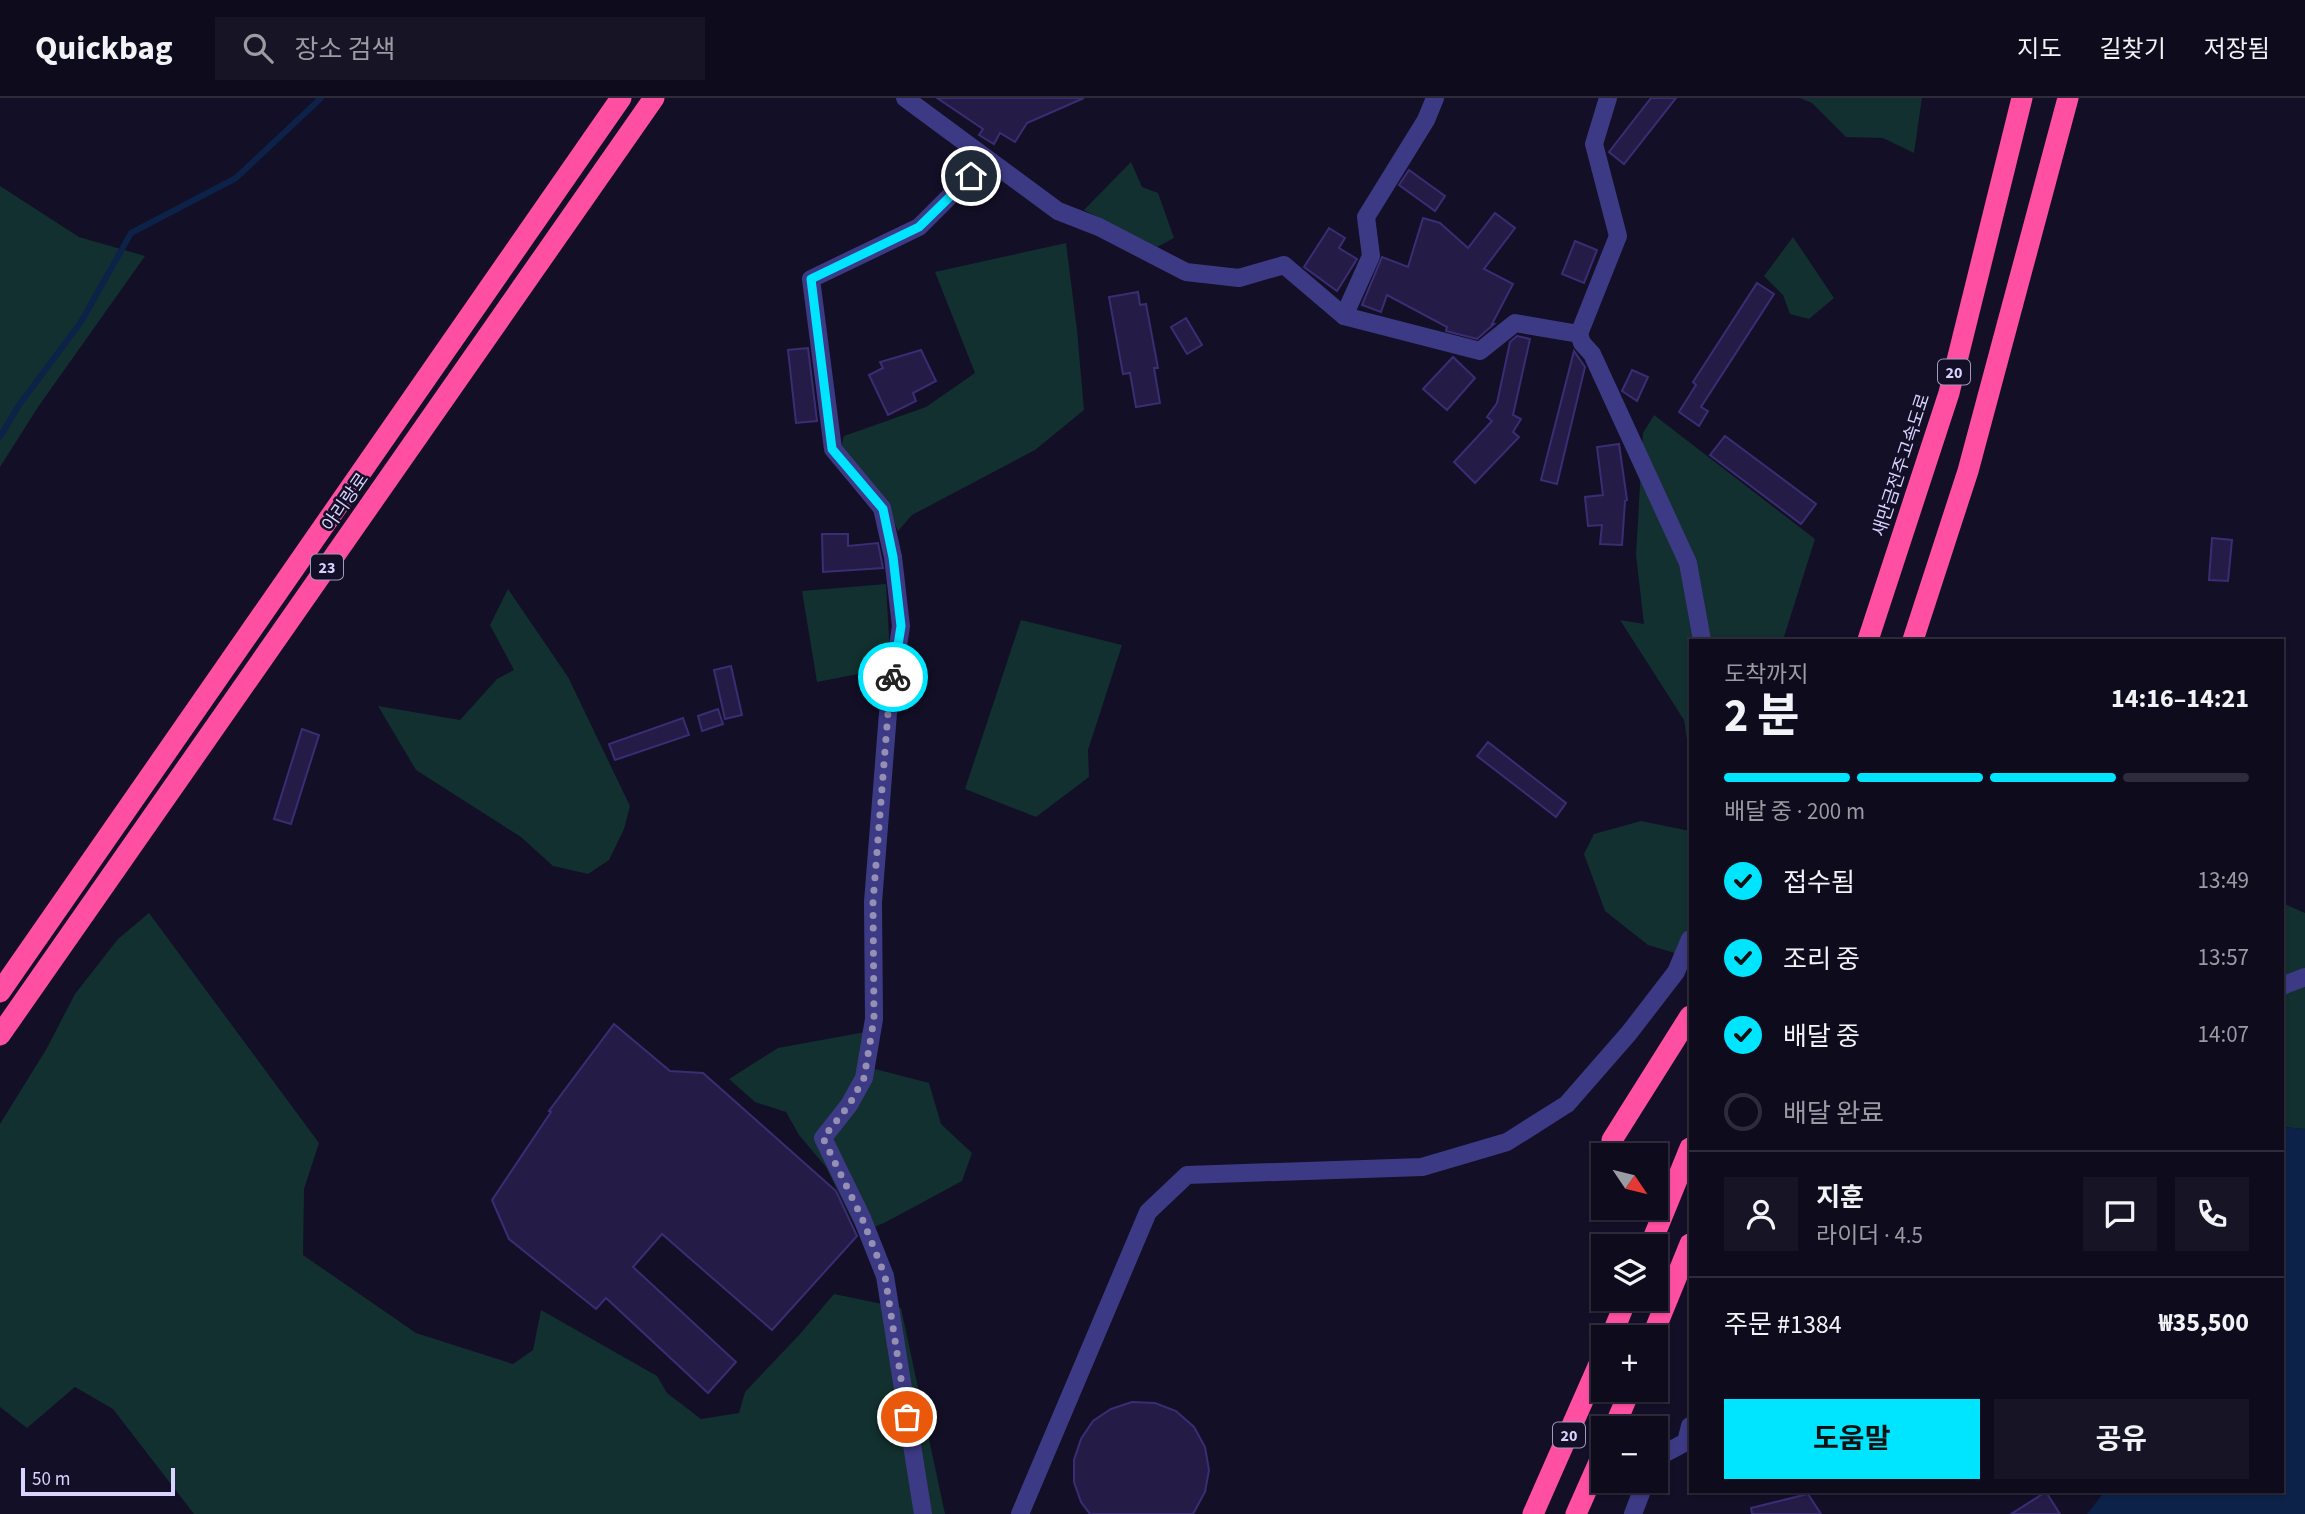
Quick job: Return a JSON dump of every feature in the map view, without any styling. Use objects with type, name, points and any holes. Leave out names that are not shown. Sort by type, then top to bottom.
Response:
[{"type":"highway","name":"아리랑로","points":[[0,992],[621,98]]},
{"type":"highway","name":"아리랑로","points":[[0,1035],[654,98]]},
{"type":"highway","name":"새만금전주고속도로","points":[[1868,639],[1949,393],[2022,98]]},
{"type":"highway","name":"20","points":[[1913,639],[1968,471],[2068,98]]},
{"type":"highway","points":[[1612,1140],[1689,1018]]},
{"type":"highway","points":[[1655,1234],[1689,1150]]},
{"type":"highway","points":[[1657,1325],[1689,1246]]},
{"type":"highway","name":"20","points":[[1533,1514],[1591,1382]]},
{"type":"highway","name":"20","points":[[1576,1514],[1591,1480]]},
{"type":"street","points":[[905,98],[1058,211],[1100,227],[1186,272],[1239,278],[1284,265],[1344,316],[1480,351],[1516,323],[1579,334]]},
{"type":"street","points":[[1344,316],[1371,256],[1366,217],[1426,120],[1435,98]]},
{"type":"street","points":[[1608,98],[1594,144],[1618,236],[1579,334],[1582,343],[1592,354],[1688,563],[1702,639]]},
{"type":"street","points":[[923,1514],[885,1276],[862,1218],[823,1138],[849,1105],[864,1078],[874,1019],[873,902],[888,713],[901,626],[893,557],[883,509],[832,449],[811,279],[919,227],[988,159]]},
{"type":"street","points":[[1020,1514],[1147,1212],[1187,1175],[1422,1167],[1507,1143],[1567,1104],[1629,1033],[1676,972],[1689,941]]},
{"type":"street","points":[[2284,985],[2305,977]]},
{"type":"street","points":[[1668,1450],[1689,1436]]},
{"type":"street","points":[[1633,1514],[1641,1493]]},
{"type":"green space","points":[[1800,98],[1922,98],[1914,153],[1883,138],[1846,137],[1812,103]]},
{"type":"green space","points":[[1131,162],[1142,187],[1158,193],[1174,238],[1157,247],[1084,210]]},
{"type":"green space","points":[[0,186],[79,237],[145,256],[38,407],[0,467]]},
{"type":"green space","points":[[1793,237],[1834,298],[1809,319],[1790,314],[1783,295],[1764,276]]},
{"type":"green space","points":[[1066,243],[1084,410],[1035,450],[912,515],[898,531],[883,497],[841,447],[844,436],[926,407],[975,373],[935,272]]},
{"type":"green space","points":[[1654,415],[1815,539],[1783,639],[1689,639],[1689,754],[1684,720],[1620,620],[1644,624],[1636,555],[1643,433]]},
{"type":"green space","points":[[886,584],[890,656],[879,670],[817,682],[802,591]]},
{"type":"green space","points":[[508,589],[568,677],[630,806],[624,829],[609,860],[588,874],[553,866],[521,837],[416,770],[378,706],[460,720],[497,679],[514,670],[490,625]]},
{"type":"green space","points":[[1021,620],[1122,645],[1088,750],[1089,777],[1036,817],[965,789]]},
{"type":"green space","points":[[1641,821],[1689,831],[1689,924],[1678,954],[1648,945],[1605,911],[1584,854],[1594,834]]},
{"type":"green space","points":[[2284,904],[2305,913],[2305,1129],[2284,1127]]},
{"type":"green space","points":[[149,913],[319,1143],[304,1189],[303,1255],[416,1333],[513,1364],[533,1350],[541,1310],[657,1376],[667,1393],[701,1419],[739,1413],[745,1392],[834,1294],[901,1308],[945,1514],[194,1514],[113,1409],[75,1387],[27,1428],[0,1407],[0,1124],[47,1048],[75,994],[118,939]]},
{"type":"green space","points":[[865,1032],[875,1069],[929,1083],[941,1124],[972,1153],[962,1181],[859,1234],[826,1167],[799,1135],[786,1112],[755,1102],[729,1079],[778,1048]]},
{"type":"water","points":[[2284,1127],[2305,1129],[2305,1514],[2087,1514],[2103,1493],[2284,1493]]},
{"type":"building","points":[[937,98],[1084,98],[1027,123],[1015,142],[1000,133],[994,144],[979,135],[983,129]]},
{"type":"building","points":[[1651,98],[1676,98],[1624,164],[1609,152]]},
{"type":"building","points":[[1409,170],[1445,196],[1435,211],[1399,185]]},
{"type":"building","points":[[1495,213],[1515,228],[1484,269],[1513,284],[1494,324],[1477,339],[1446,331],[1447,327],[1387,295],[1381,312],[1362,305],[1382,257],[1408,267],[1423,218],[1440,223],[1468,248]]},
{"type":"building","points":[[1329,228],[1345,238],[1339,248],[1357,259],[1337,291],[1304,267]]},
{"type":"building","points":[[1575,241],[1597,250],[1584,283],[1562,274]]},
{"type":"building","points":[[1757,283],[1774,294],[1701,407],[1708,411],[1699,426],[1679,412],[1696,385],[1693,382]]},
{"type":"building","points":[[1138,292],[1140,305],[1146,304],[1158,368],[1154,368],[1160,403],[1136,407],[1130,373],[1123,374],[1109,297]]},
{"type":"building","points":[[1186,318],[1202,345],[1187,354],[1171,327]]},
{"type":"building","points":[[1517,336],[1530,339],[1513,415],[1521,419],[1513,432],[1519,437],[1475,483],[1454,462],[1492,421],[1487,417],[1497,403],[1510,342]]},
{"type":"building","points":[[808,348],[817,421],[796,423],[788,350]]},
{"type":"building","points":[[921,350],[936,381],[913,393],[916,401],[888,415],[869,375],[883,368],[880,362]]},
{"type":"building","points":[[1574,351],[1585,367],[1557,484],[1541,480]]},
{"type":"building","points":[[1453,357],[1475,378],[1447,410],[1423,389]]},
{"type":"building","points":[[1632,370],[1648,377],[1637,401],[1622,391]]},
{"type":"building","points":[[1725,436],[1816,504],[1801,524],[1710,455]]},
{"type":"building","points":[[1619,444],[1627,500],[1622,545],[1600,544],[1602,525],[1588,526],[1585,497],[1603,495],[1597,447]]},
{"type":"building","points":[[822,534],[848,534],[848,546],[878,543],[883,568],[823,572]]},
{"type":"building","points":[[2212,538],[2232,540],[2228,581],[2209,580]]},
{"type":"building","points":[[731,666],[742,715],[725,719],[714,670]]},
{"type":"building","points":[[718,709],[723,724],[702,731],[698,716]]},
{"type":"building","points":[[683,718],[689,735],[615,760],[609,744]]},
{"type":"building","points":[[302,729],[319,735],[291,824],[274,819]]},
{"type":"building","points":[[1488,742],[1566,803],[1556,817],[1477,756]]},
{"type":"building","points":[[614,1024],[670,1071],[703,1073],[836,1191],[857,1236],[772,1330],[662,1234],[633,1267],[736,1362],[708,1393],[606,1298],[596,1309],[509,1239],[492,1200],[551,1112],[549,1111]]},
{"type":"building","points":[[1132,1402],[1155,1403],[1176,1411],[1194,1427],[1205,1447],[1209,1470],[1205,1492],[1193,1514],[1090,1514],[1081,1502],[1074,1482],[1074,1460],[1081,1439],[1093,1421],[1111,1409]]},
{"type":"building","points":[[2047,1493],[2060,1514],[2011,1514]]},
{"type":"building","points":[[1808,1494],[1821,1514],[1752,1514],[1751,1508]]},
{"type":"waterway","points":[[0,437],[19,405],[81,322],[131,233],[236,178],[321,98]]},
{"type":"way so far","points":[[893,677],[873,902],[874,1019],[864,1078],[849,1105],[823,1138],[862,1218],[885,1276],[907,1417]]},
{"type":"route","points":[[893,677],[901,626],[893,557],[883,509],[832,449],[811,279],[919,227],[971,176]]}]
